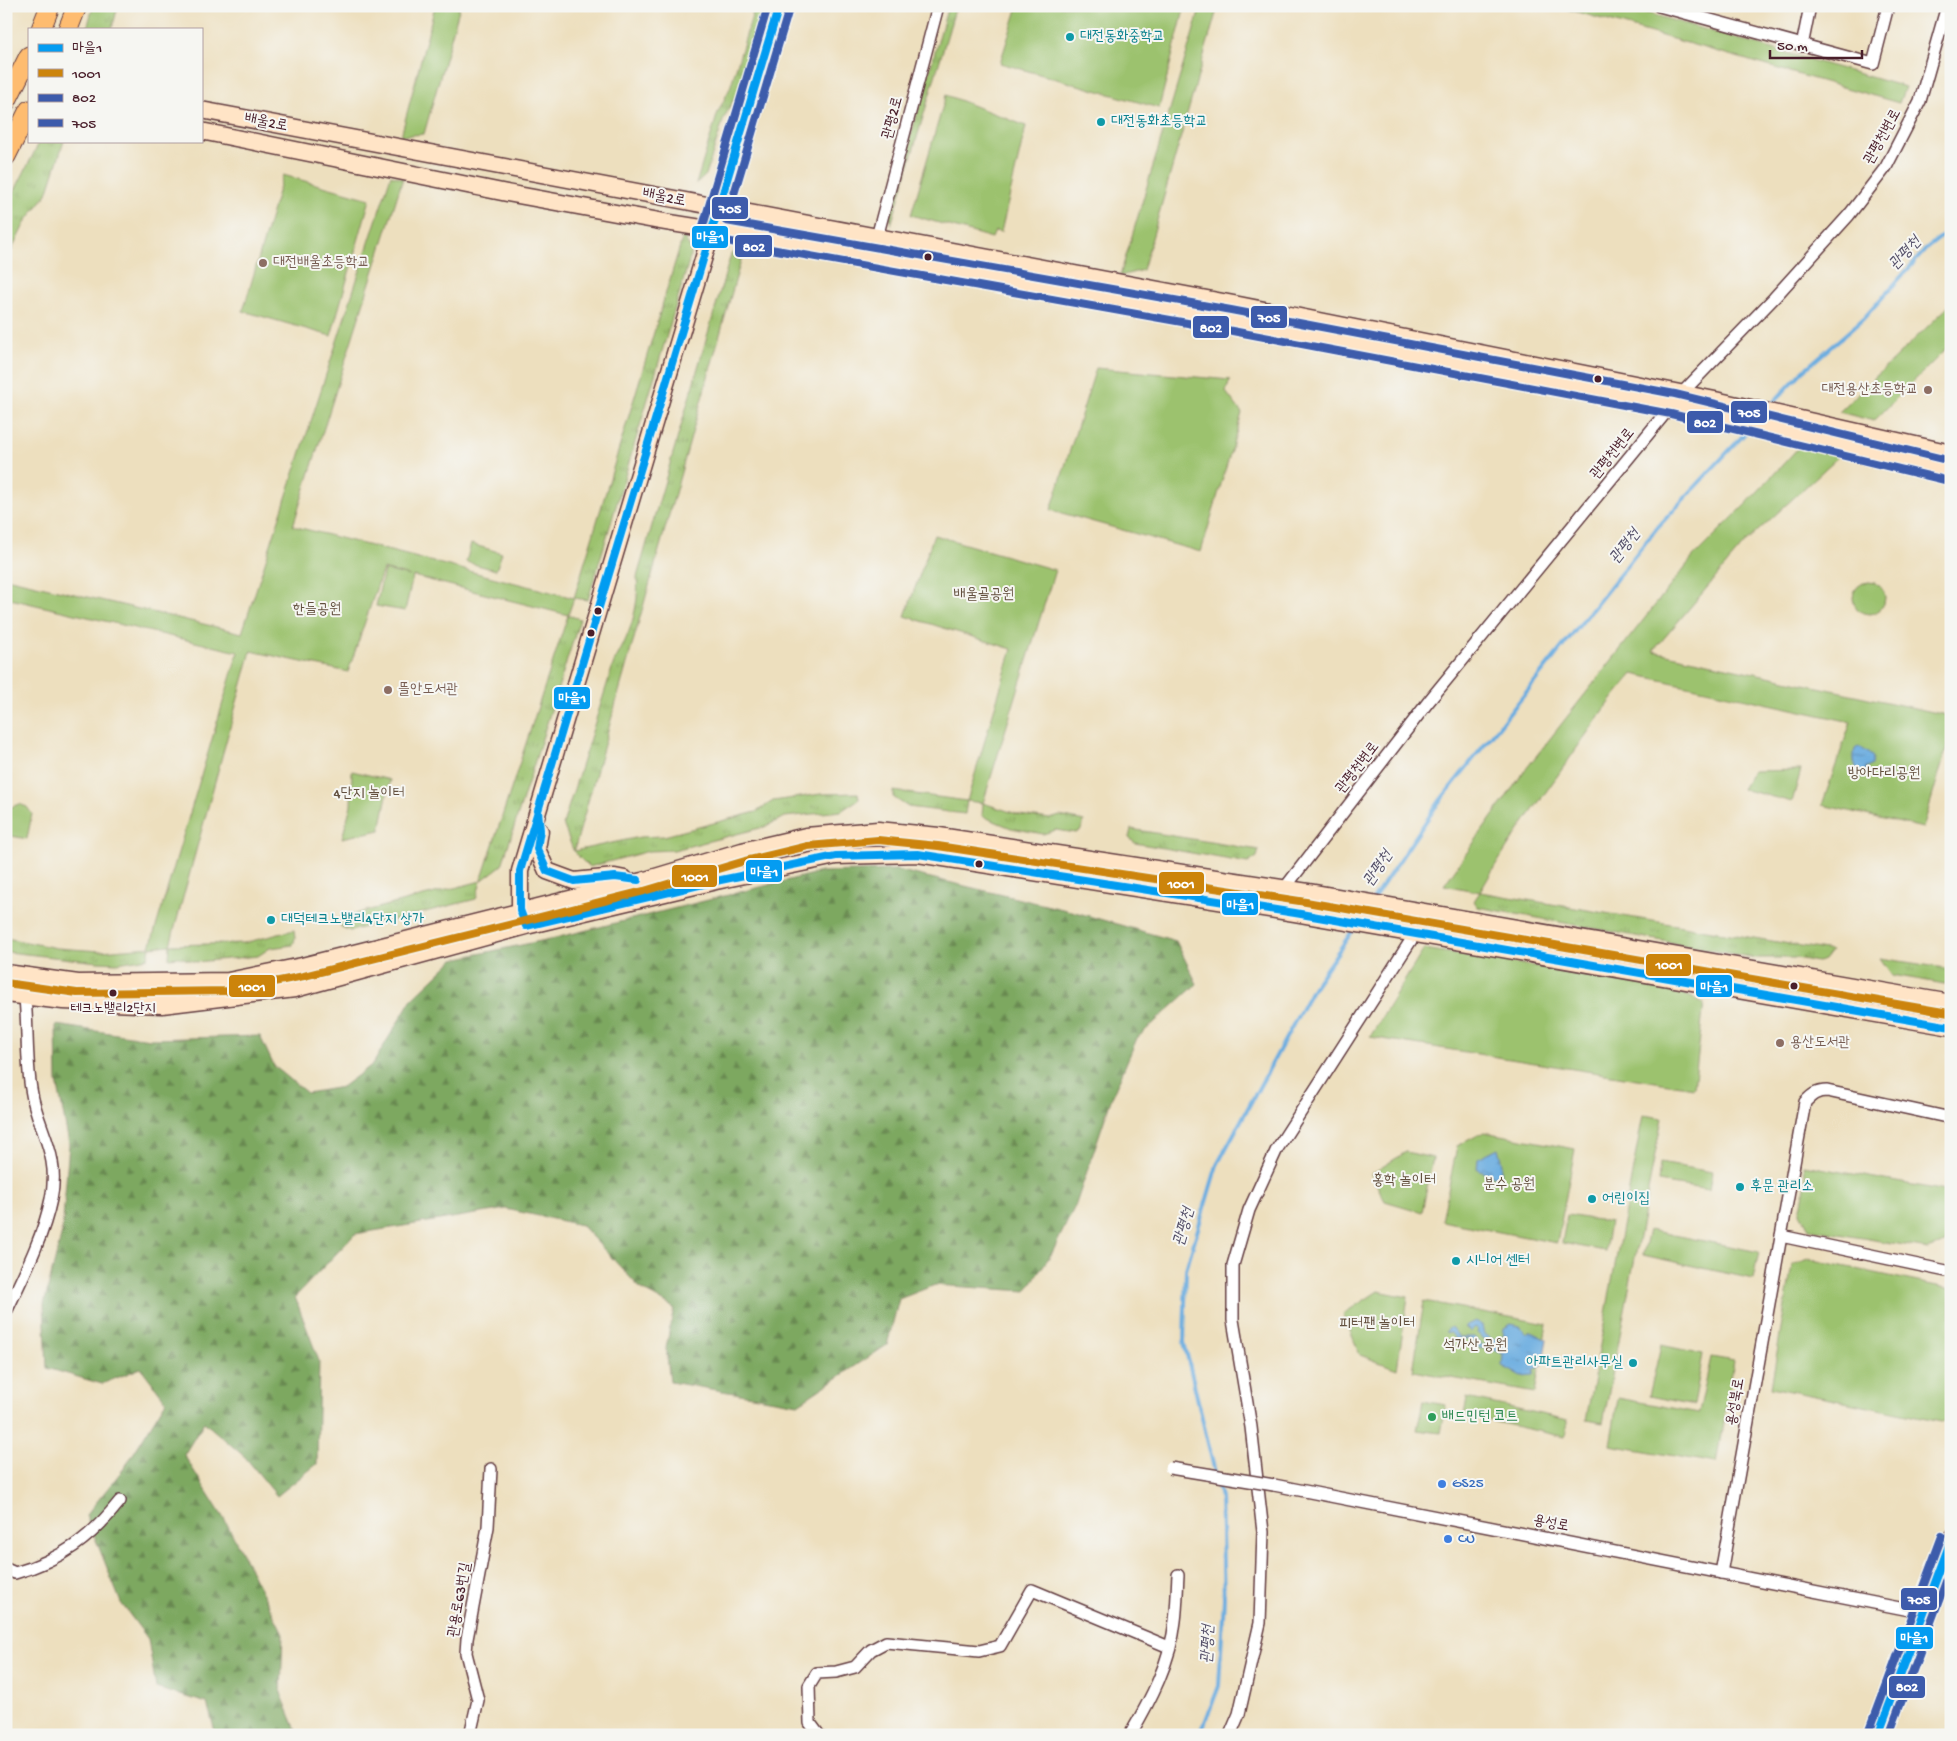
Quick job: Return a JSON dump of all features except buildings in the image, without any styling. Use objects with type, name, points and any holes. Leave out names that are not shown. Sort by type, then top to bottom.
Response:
[{"type":"main road","points":[[42,28],[50,6]]},
{"type":"main road","points":[[526,926],[520,910],[520,871],[779,6]]},
{"type":"main road","points":[[6,102],[28,58]]},
{"type":"main road","name":"배울2로","points":[[202,110],[1239,305],[1677,399]]},
{"type":"main road","points":[[9,150],[28,112]]},
{"type":"main road","points":[[9,150],[28,127]]},
{"type":"main road","name":"배울2로","points":[[202,131],[507,193],[1821,424],[1951,453]]},
{"type":"main road","name":"배울2로","points":[[1710,405],[1808,438],[1951,471]]},
{"type":"main road","points":[[537,816],[540,830],[538,849],[547,872],[574,882],[615,877],[642,881]]},
{"type":"main road","points":[[6,972],[78,983],[228,981],[302,966],[642,881],[742,851],[806,836],[878,830],[949,838],[1308,892],[1951,1003]]},
{"type":"main road","points":[[6,994],[25,998],[162,1006],[295,989],[526,926],[716,881],[836,856],[918,854],[1287,912],[1951,1027]]},
{"type":"main road","points":[[1878,1735],[1951,1539]]},
{"type":"street","name":"관평2로","points":[[877,237],[938,6]]},
{"type":"street","points":[[1659,6],[1873,64],[1888,6]]},
{"type":"street","points":[[1802,46],[1810,6]]},
{"type":"street","name":"관평천변로","points":[[1287,912],[1284,889],[1429,701],[1677,399],[1774,298],[1849,215],[1886,168],[1920,101],[1947,6]]},
{"type":"street","points":[[1230,1735],[1239,1714],[1260,1623],[1263,1532],[1251,1427],[1233,1320],[1233,1266],[1249,1210],[1276,1148],[1411,933]]},
{"type":"street","points":[[6,1312],[34,1252],[51,1200],[53,1181],[52,1155],[31,1090],[25,998]]},
{"type":"street","name":"용성북로","points":[[1721,1573],[1805,1102],[1818,1091],[1827,1091],[1951,1118]]},
{"type":"street","points":[[1781,1236],[1951,1272]]},
{"type":"street","name":"용성로","points":[[1170,1468],[1274,1485],[1925,1613]]},
{"type":"street","name":"관용로63번길","points":[[470,1735],[478,1700],[466,1653],[467,1639],[488,1527],[491,1469]]},
{"type":"street","points":[[6,1569],[15,1573],[36,1567],[62,1556],[102,1524],[120,1501]]},
{"type":"street","points":[[1130,1735],[1155,1688],[1170,1647],[1175,1622],[1178,1575]]},
{"type":"street","points":[[819,1735],[810,1723],[809,1686],[817,1672],[836,1672],[854,1667],[871,1650],[886,1642],[979,1650],[1000,1646],[1032,1590],[1170,1647]]},
{"type":"green space","points":[[93,6],[118,6],[112,28],[87,28]]},
{"type":"green space","points":[[435,6],[460,6],[424,134],[401,136]]},
{"type":"green space","points":[[755,6],[765,6],[739,90],[724,118],[706,175],[696,184],[718,112],[730,88]]},
{"type":"green space","points":[[948,6],[956,6],[891,225],[889,212]]},
{"type":"green space","points":[[1018,6],[1185,6],[1159,108],[1000,63]]},
{"type":"green space","points":[[1201,6],[1218,6],[1143,270],[1120,276]]},
{"type":"green space","points":[[1556,6],[1623,6],[1905,87],[1899,103]]},
{"type":"green space","points":[[946,95],[1026,126],[1001,232],[995,231],[992,238],[911,215]]},
{"type":"green space","points":[[39,142],[64,142],[47,194],[26,221],[6,261],[6,201],[15,190]]},
{"type":"green space","points":[[283,175],[370,199],[331,336],[243,311]]},
{"type":"green space","name":"한들공원","points":[[391,175],[403,178],[293,526],[574,598],[568,615],[413,576],[405,611],[376,606],[384,570],[410,576],[383,569],[348,672],[251,651],[170,945],[150,947],[238,652],[6,598],[6,578],[242,633]]},
{"type":"green space","points":[[683,236],[692,251],[588,600],[574,598]]},
{"type":"green space","points":[[745,246],[574,851],[640,837],[664,836],[756,812],[773,801],[821,794],[858,793],[859,799],[841,811],[785,817],[764,827],[674,850],[649,851],[589,867],[574,852],[563,824],[614,662],[629,632],[637,599],[637,577],[731,254]]},
{"type":"green space","points":[[1951,304],[1951,344],[1874,421],[1839,412]]},
{"type":"green space","points":[[1096,368],[1230,380],[1226,392],[1242,413],[1201,552],[1051,510]]},
{"type":"green space","name":"방아다리공원","points":[[1799,447],[1840,455],[1746,542],[1653,651],[1951,716],[1951,743],[1948,743],[1923,828],[1822,805],[1851,722],[1633,674],[1603,711],[1498,862],[1480,892],[1444,885],[1526,769],[1693,557]]},
{"type":"green space","name":"배울골공원","points":[[934,535],[1055,570],[983,803],[967,801],[1012,649],[905,616]]},
{"type":"green space","points":[[471,544],[502,553],[496,570],[466,562]]},
{"type":"green space","points":[[1869,582],[1875,583],[1880,587],[1884,592],[1884,604],[1880,609],[1875,613],[1869,614],[1863,613],[1858,609],[1854,604],[1853,598],[1854,592],[1858,587],[1863,583]]},
{"type":"green space","points":[[568,615],[580,619],[502,865],[481,881]]},
{"type":"green space","points":[[1801,770],[1792,802],[1742,789],[1753,771]]},
{"type":"green space","name":"4단지 놀이터","points":[[352,771],[390,780],[380,830],[342,838],[351,805]]},
{"type":"green space","points":[[893,791],[967,801],[965,814],[908,807],[893,797]]},
{"type":"green space","points":[[983,803],[1020,815],[1050,819],[1060,816],[1084,821],[1081,830],[1076,833],[1056,830],[1043,834],[1011,828],[982,816]]},
{"type":"green space","points":[[19,804],[27,807],[32,814],[27,839],[6,835],[6,809]]},
{"type":"green space","points":[[1131,829],[1259,850],[1257,857],[1248,863],[1135,843],[1129,838]]},
{"type":"green space","points":[[897,870],[1075,912],[1176,941],[1197,984],[1137,1038],[1112,1097],[1076,1204],[1052,1253],[1026,1291],[935,1285],[899,1299],[887,1345],[798,1404],[670,1382],[666,1348],[674,1308],[641,1289],[581,1225],[506,1209],[355,1234],[295,1297],[319,1361],[317,1464],[277,1496],[245,1457],[204,1422],[184,1455],[226,1522],[283,1633],[281,1693],[298,1735],[216,1735],[207,1703],[156,1688],[148,1639],[121,1603],[86,1515],[125,1467],[166,1401],[141,1368],[102,1384],[47,1368],[44,1304],[62,1232],[69,1144],[57,1081],[56,1025],[150,1039],[260,1036],[274,1066],[307,1093],[342,1087],[373,1064],[411,1000],[454,959],[555,938],[821,872]]},
{"type":"green space","points":[[481,881],[476,899],[350,931],[341,927],[339,918]]},
{"type":"green space","points":[[1480,892],[1831,951],[1824,960],[1817,962],[1796,958],[1755,958],[1478,907],[1474,901]]},
{"type":"green space","points":[[294,930],[295,939],[293,945],[270,948],[258,956],[196,962],[179,957],[169,958],[170,945],[244,943]]},
{"type":"green space","points":[[6,938],[57,948],[101,951],[150,947],[148,958],[117,963],[98,962],[8,952],[6,951]]},
{"type":"green space","points":[[1424,949],[1665,986],[1704,1003],[1694,1088],[1370,1037]]},
{"type":"green space","points":[[1880,958],[1951,969],[1951,985],[1892,975]]},
{"type":"green space","points":[[1643,1115],[1662,1118],[1603,1423],[1586,1420]]},
{"type":"green space","name":"분수 공원","points":[[1484,1132],[1575,1149],[1557,1243],[1442,1221],[1457,1146]]},
{"type":"green space","name":"홍학 놀이터","points":[[1406,1152],[1433,1158],[1422,1212],[1385,1201],[1371,1174]]},
{"type":"green space","points":[[1660,1163],[1712,1172],[1709,1190],[1658,1182]]},
{"type":"green space","points":[[1804,1165],[1951,1192],[1951,1229],[1945,1243],[1928,1249],[1809,1229],[1800,1213],[1806,1182]]},
{"type":"green space","points":[[1567,1215],[1610,1222],[1605,1251],[1562,1243]]},
{"type":"green space","points":[[1649,1230],[1759,1252],[1753,1279],[1643,1255]]},
{"type":"green space","points":[[1809,1259],[1951,1289],[1951,1424],[1771,1387],[1792,1265]]},
{"type":"green space","name":"피터팬 놀이터","points":[[1378,1291],[1408,1297],[1397,1369],[1360,1355],[1343,1314]]},
{"type":"green space","name":"석가산 공원","points":[[1424,1301],[1547,1324],[1535,1393],[1413,1371]]},
{"type":"green space","points":[[1661,1345],[1703,1354],[1694,1405],[1649,1396]]},
{"type":"green space","points":[[1711,1357],[1734,1361],[1716,1463],[1610,1445],[1618,1398],[1699,1413]]},
{"type":"green space","points":[[1467,1398],[1568,1420],[1565,1437],[1464,1415]]},
{"type":"green space","name":"배드민턴 코트","points":[[1423,1401],[1446,1405],[1441,1433],[1417,1430]]},
{"type":"water","points":[[1859,746],[1873,757],[1872,765],[1865,769],[1868,774],[1862,778],[1854,761],[1855,749]]},
{"type":"water","points":[[1498,1148],[1502,1164],[1501,1179],[1477,1169],[1478,1158]]},
{"type":"water","points":[[1475,1322],[1482,1325],[1484,1334],[1491,1339],[1506,1341],[1506,1337],[1503,1337],[1504,1328],[1511,1324],[1520,1326],[1526,1333],[1531,1331],[1547,1339],[1542,1366],[1535,1369],[1534,1375],[1521,1376],[1502,1366],[1503,1354],[1492,1349],[1479,1348],[1474,1342],[1469,1340],[1456,1340],[1451,1333],[1445,1332],[1451,1327],[1459,1337],[1474,1337],[1483,1346],[1488,1342],[1477,1333],[1478,1330],[1475,1328],[1471,1332],[1465,1327]]},
{"type":"waterway","name":"관평천","points":[[1768,408],[1803,371],[1863,319],[1927,248],[1951,229]]},
{"type":"waterway","name":"관평천","points":[[1374,898],[1439,802],[1656,529],[1750,428]]},
{"type":"waterway","name":"관평천","points":[[1360,919],[1369,906]]},
{"type":"waterway","name":"관평천","points":[[1200,1735],[1219,1686],[1224,1598],[1221,1498],[1184,1342],[1186,1269],[1217,1165],[1313,988],[1355,927]]},
{"type":"transit line","name":"802","points":[[768,6],[703,226],[704,233],[709,238],[1227,330],[1671,414],[1949,481]]},
{"type":"transit line","name":"마을1","points":[[779,6],[520,871],[520,910],[526,926],[716,881],[836,856],[918,854],[1295,913],[1951,1027]]},
{"type":"transit line","name":"705","points":[[789,9],[726,221],[1231,310],[1675,394],[1951,461]]},
{"type":"transit line","name":"마을1","points":[[538,811],[540,830],[537,849],[547,871],[574,881],[615,877],[638,880]]},
{"type":"transit line","name":"1001","points":[[6,983],[77,993],[229,991],[304,976],[644,891],[745,861],[808,846],[878,840],[938,846],[1306,902],[1949,1013]]},
{"type":"transit line","name":"705","points":[[1869,1732],[1942,1536]]},
{"type":"transit line","name":"마을1","points":[[1878,1735],[1951,1540]]},
{"type":"transit line","name":"802","points":[[1889,1735],[1951,1568]]},
{"type":"place","name":"대전동화중학교","points":[[1070,37]]},
{"type":"place","name":"대전동화초등학교","points":[[1101,122]]},
{"type":"place","name":"대전배울초등학교","points":[[263,263]]},
{"type":"place","name":"대전용산초등학교","points":[[1928,390]]},
{"type":"place","name":"뜰안도서관","points":[[388,690]]},
{"type":"place","name":"대덕테크노밸리4단지 상가","points":[[271,920]]},
{"type":"place","name":"테크노밸리2단지","points":[[113,993]]},
{"type":"place","name":"용산도서관","points":[[1780,1043]]},
{"type":"place","name":"후문 관리소","points":[[1740,1187]]},
{"type":"place","name":"어린이집","points":[[1592,1199]]},
{"type":"place","name":"시니어 센터","points":[[1456,1261]]},
{"type":"place","name":"아파트관리사무실","points":[[1633,1363]]},
{"type":"place","name":"배드민턴 코트","points":[[1432,1417]]},
{"type":"place","name":"GS25","points":[[1442,1484]]},
{"type":"place","name":"CU","points":[[1448,1539]]}]
